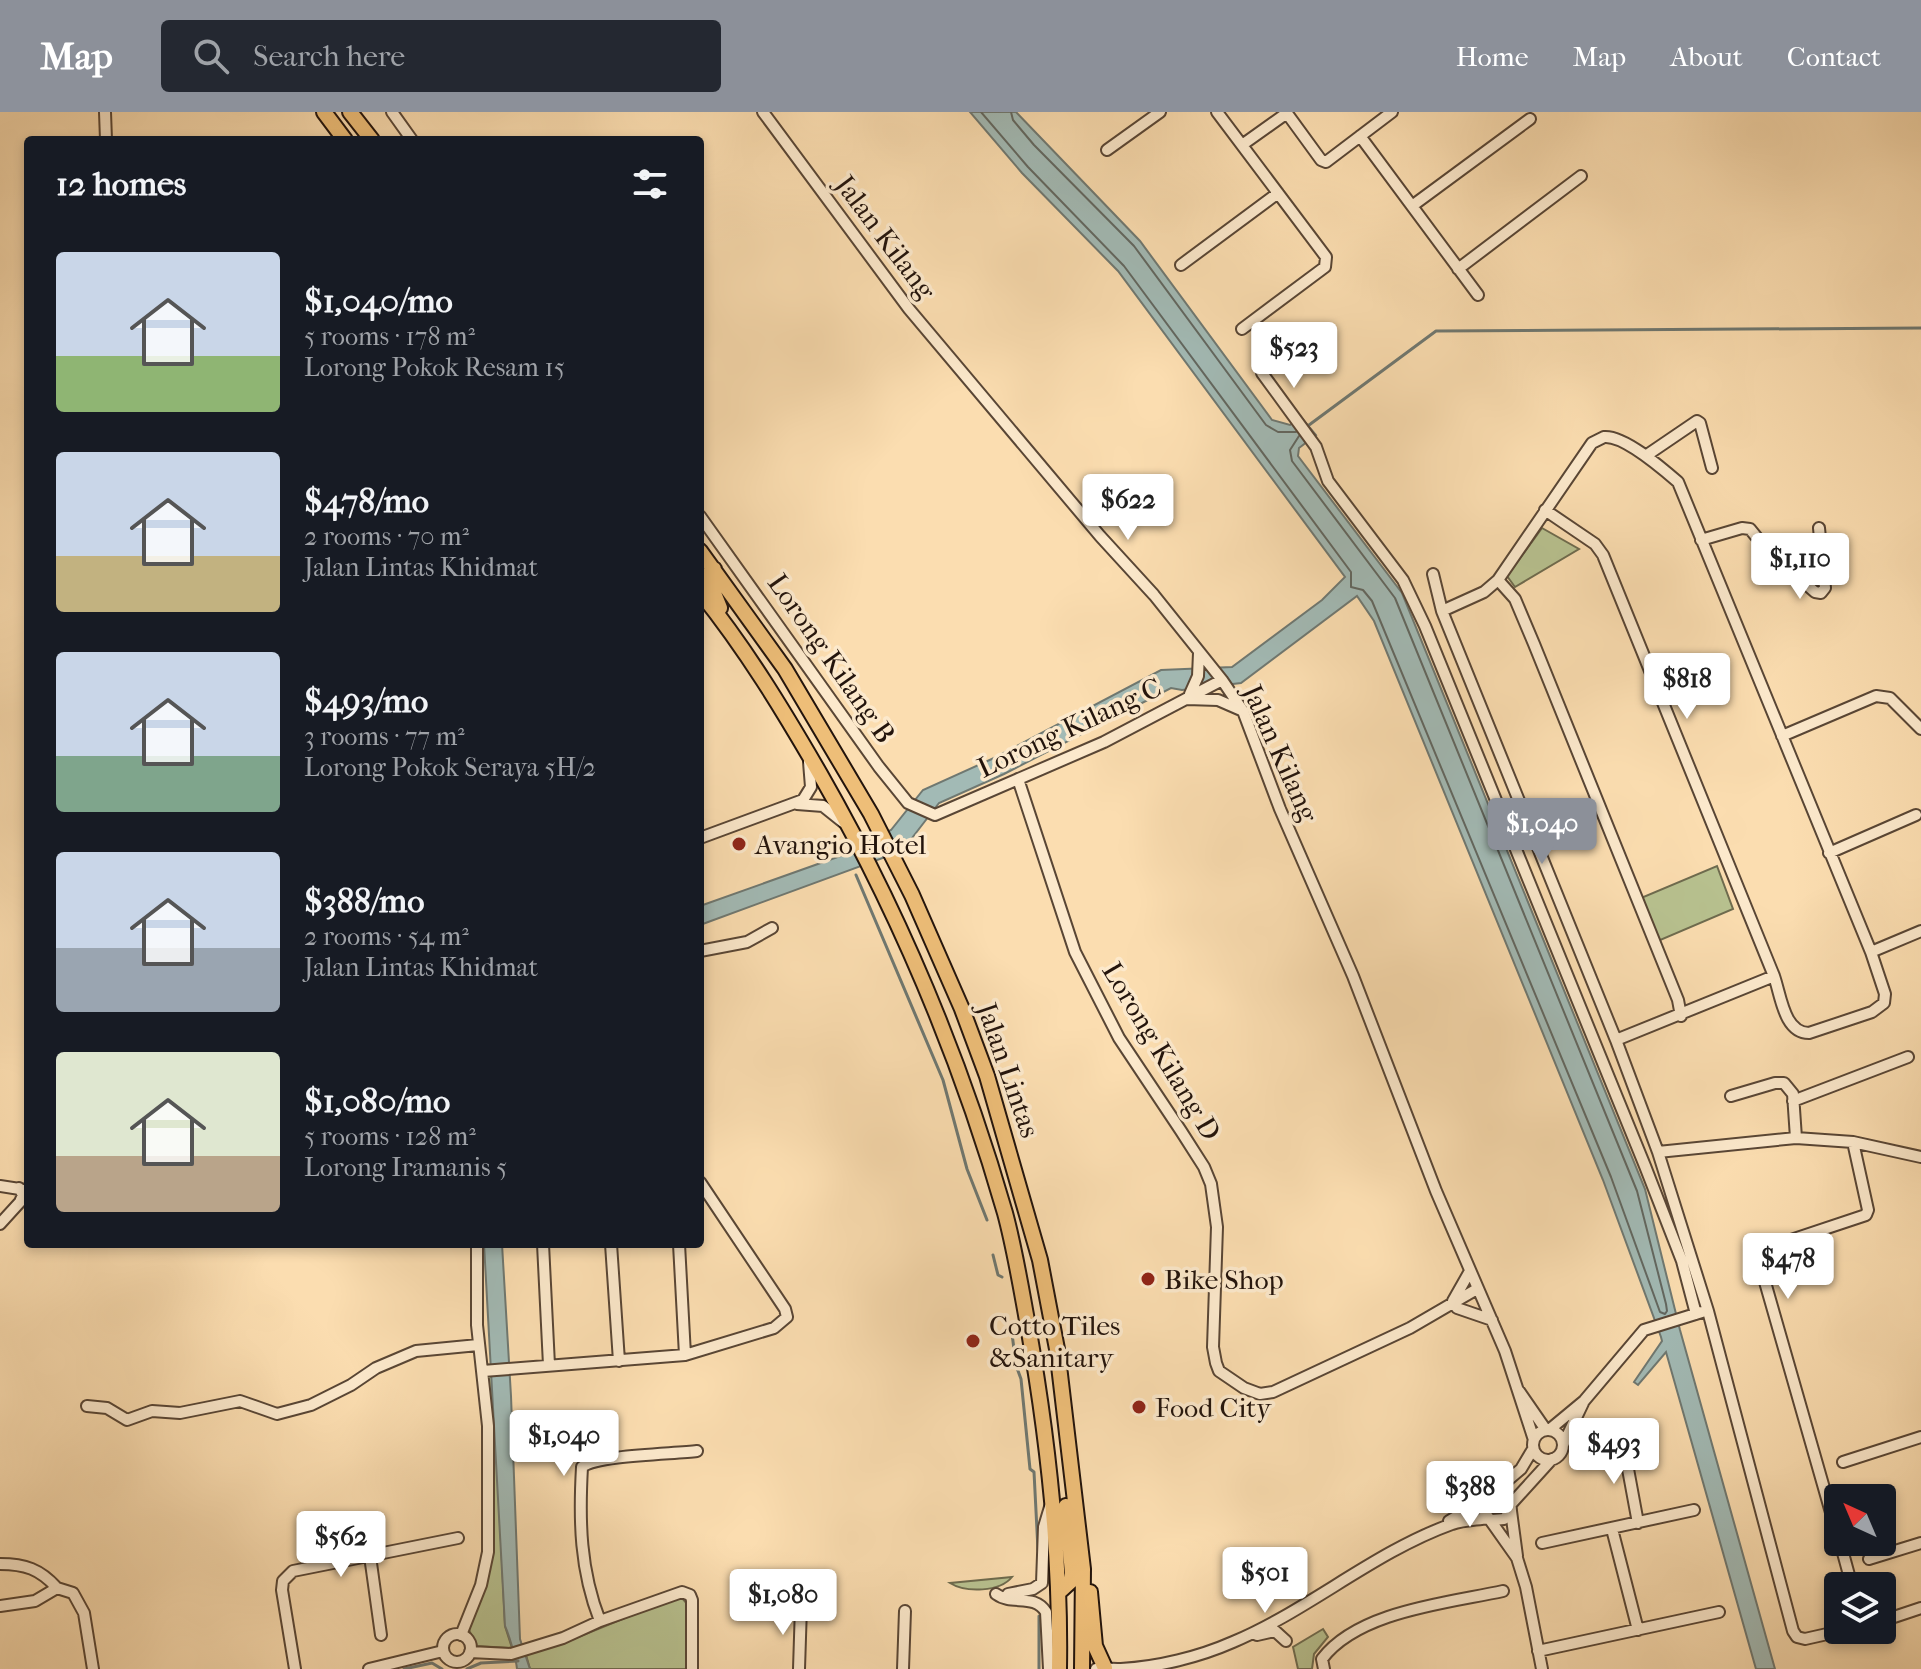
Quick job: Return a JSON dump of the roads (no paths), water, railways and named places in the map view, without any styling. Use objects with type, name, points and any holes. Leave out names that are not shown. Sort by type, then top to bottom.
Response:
[{"type":"highway","points":[[324,112],[342,136]]},
{"type":"highway","points":[[350,112],[369,136]]},
{"type":"highway","name":"Jalan Lintas","points":[[704,556],[785,669],[848,774],[912,895],[962,1009],[1001,1120],[1040,1260],[1061,1381],[1083,1569],[1082,1669]]},
{"type":"highway","points":[[714,569],[707,576],[728,627]]},
{"type":"highway","name":"Jalan Lintas","points":[[704,597],[763,677],[860,844],[908,944],[943,1030],[1005,1215],[1031,1345],[1051,1470],[1059,1592],[1059,1669]]},
{"type":"highway","points":[[1059,1592],[1071,1581],[1072,1573],[1059,1422],[1061,1381]]},
{"type":"highway","points":[[1083,1569],[1091,1594],[1097,1655],[1105,1668]]},
{"type":"street","points":[[105,112],[106,136]]},
{"type":"street","points":[[392,112],[409,136]]},
{"type":"street","name":"Jalan Kilang","points":[[763,112],[909,309],[1199,650],[1243,711],[1318,901],[1353,976],[1408,1123],[1492,1320],[1518,1389],[1533,1444]]},
{"type":"street","points":[[1107,150],[1160,112]]},
{"type":"street","points":[[1217,112],[1327,261],[1325,267],[1242,329]]},
{"type":"street","points":[[1242,145],[1286,112],[1321,160],[1326,162],[1392,112]]},
{"type":"street","points":[[1412,206],[1530,119]]},
{"type":"street","points":[[1360,136],[1478,295]]},
{"type":"street","points":[[1458,269],[1581,176]]},
{"type":"street","points":[[1181,265],[1278,193]]},
{"type":"street","points":[[1296,361],[1281,361],[1262,369],[1264,378],[1316,447],[1328,481],[1403,580],[1425,626],[1645,1166],[1682,1261],[1696,1314]]},
{"type":"street","points":[[1647,455],[1697,421],[1712,468]]},
{"type":"street","points":[[1442,611],[1484,592],[1498,580],[1545,510],[1592,443],[1603,437],[1614,439],[1647,455],[1678,482],[1871,952],[1885,994],[1884,1003],[1872,1012],[1809,1033],[1794,1030],[1603,555],[1595,544],[1545,510]]},
{"type":"street","name":"Lorong Kilang B","points":[[704,522],[879,767],[908,803],[935,815]]},
{"type":"street","points":[[1701,540],[1742,528],[1750,529],[1767,550],[1815,592],[1821,593],[1825,588],[1819,528]]},
{"type":"street","points":[[1433,574],[1442,611],[1616,1040],[1658,1152],[1708,1311],[1793,1631],[1797,1637],[1805,1639],[1824,1635]]},
{"type":"street","points":[[1498,580],[1515,599],[1534,644],[1678,1000],[1681,1016]]},
{"type":"street","points":[[1186,699],[1194,689],[1198,676],[1199,650]]},
{"type":"street","name":"Lorong Kilang C","points":[[935,815],[1104,742],[1222,680]]},
{"type":"street","points":[[1782,736],[1876,696],[1890,698],[1921,729]]},
{"type":"street","points":[[1186,699],[1218,700],[1243,711]]},
{"type":"street","points":[[704,837],[803,800],[811,787],[812,777],[807,753]]},
{"type":"street","name":"Lorong Kilang D","points":[[1018,779],[1075,952],[1119,1038],[1204,1167],[1211,1184],[1217,1227],[1214,1356],[1219,1371],[1251,1392],[1266,1394],[1359,1354],[1453,1306]]},
{"type":"street","points":[[795,804],[815,804],[826,808],[844,823],[860,844]]},
{"type":"street","points":[[1829,853],[1916,815]]},
{"type":"street","points":[[704,950],[747,942],[772,928]]},
{"type":"street","points":[[1871,952],[1921,931]]},
{"type":"street","points":[[1616,1040],[1774,976]]},
{"type":"street","points":[[1793,1101],[1908,1057]]},
{"type":"street","points":[[1731,1096],[1784,1083],[1793,1094],[1796,1138]]},
{"type":"street","points":[[1658,1152],[1796,1138],[1853,1142],[1921,1157]]},
{"type":"street","points":[[1824,1487],[1759,1261],[1762,1251],[1767,1248],[1866,1215],[1868,1210],[1853,1142]]},
{"type":"street","points":[[0,1186],[24,1189],[20,1202],[0,1224]]},
{"type":"street","points":[[487,1370],[685,1355],[774,1328],[787,1317],[785,1309],[704,1188]]},
{"type":"street","points":[[461,1635],[481,1585],[488,1552],[487,1370],[478,1345],[477,1248]]},
{"type":"street","points":[[543,1248],[549,1365]]},
{"type":"street","points":[[611,1248],[619,1361]]},
{"type":"street","points":[[679,1248],[685,1355]]},
{"type":"street","points":[[1453,1306],[1470,1271]]},
{"type":"street","points":[[1453,1306],[1479,1292]]},
{"type":"street","points":[[1453,1306],[1492,1320]]},
{"type":"street","points":[[1434,1531],[1484,1500],[1521,1469],[1537,1434],[1548,1430],[1584,1401],[1639,1335],[1651,1326],[1708,1311]]},
{"type":"street","points":[[87,1406],[107,1408],[127,1420],[152,1411],[180,1413],[240,1401],[277,1414],[311,1405],[351,1385],[376,1368],[416,1351],[478,1345]]},
{"type":"street","name":"Jalan Kilang","points":[[1518,1389],[1548,1430]]},
{"type":"street","points":[[1233,1642],[1434,1531],[1453,1524],[1504,1519],[1552,1459],[1558,1456],[1584,1401]]},
{"type":"street","points":[[1548,1430],[1560,1435],[1563,1445]]},
{"type":"street","points":[[1843,1462],[1921,1437]]},
{"type":"street","points":[[1623,1442],[1638,1523]]},
{"type":"street","points":[[1533,1444],[1540,1458],[1552,1459]]},
{"type":"street","points":[[600,1621],[585,1577],[581,1525],[582,1467],[586,1463],[614,1458],[697,1451]]},
{"type":"street","points":[[1495,1491],[1506,1494],[1512,1507],[1517,1558]]},
{"type":"street","points":[[1052,1500],[1044,1527],[1042,1583],[1033,1589],[1008,1594],[1059,1592]]},
{"type":"street","points":[[1484,1500],[1483,1510],[1517,1558],[1526,1587],[1542,1669]]},
{"type":"street","points":[[1542,1543],[1694,1510]]},
{"type":"street","points":[[1612,1529],[1638,1630]]},
{"type":"street","points":[[295,1669],[282,1590],[283,1581],[293,1571],[458,1538]]},
{"type":"street","points":[[1869,1559],[1921,1543]]},
{"type":"street","points":[[370,1556],[381,1635]]},
{"type":"street","points":[[0,1564],[21,1564],[45,1574],[57,1588],[73,1593],[84,1613],[93,1669]]},
{"type":"street","points":[[0,1606],[35,1601],[57,1588]]},
{"type":"street","points":[[1324,1669],[1322,1659],[1337,1642],[1377,1621],[1503,1591]]},
{"type":"street","points":[[470,1652],[511,1654],[563,1638],[672,1594],[686,1593],[690,1595],[693,1607],[692,1669]]},
{"type":"street","points":[[996,1594],[1004,1601],[1030,1600],[1043,1607],[1046,1612],[1049,1669]]},
{"type":"street","points":[[799,1669],[801,1606]]},
{"type":"street","points":[[1896,1616],[1921,1608]]},
{"type":"street","points":[[903,1669],[905,1611]]},
{"type":"street","points":[[1538,1651],[1719,1612]]},
{"type":"street","points":[[1096,1669],[1121,1669],[1187,1658],[1275,1631],[1286,1641]]},
{"type":"street","points":[[461,1635],[449,1637],[444,1642],[443,1651],[451,1665],[462,1661],[470,1652]]},
{"type":"street","points":[[461,1635],[468,1641],[470,1652]]},
{"type":"street","points":[[369,1669],[443,1651]]},
{"type":"water","points":[[970,112],[1016,112],[1140,241],[1272,420],[1290,425],[1301,417],[1316,435],[1299,448],[1298,456],[1402,593],[1645,1189],[1680,1330],[1775,1669],[1756,1669],[1666,1352],[1638,1385],[1634,1382],[1662,1341],[1661,1337],[1603,1180],[1374,621],[1357,596],[1241,683],[1182,690],[1171,688],[1004,774],[939,803],[902,851],[704,924],[704,905],[846,854],[891,830],[923,790],[994,758],[1161,670],[1232,667],[1322,600],[1345,577],[1118,271],[1022,173]]},
{"type":"water","points":[[484,1248],[502,1248],[520,1639],[530,1669],[517,1669],[505,1626]]},
{"type":"waterway","points":[[1305,428],[1436,331],[1921,328]]},
{"type":"waterway","points":[[856,875],[943,1080],[967,1169],[987,1220]]},
{"type":"waterway","points":[[993,1255],[998,1275],[1002,1277]]},
{"type":"waterway","points":[[1011,1326],[1015,1357]]},
{"type":"waterway","points":[[1017,1368],[1021,1379],[1030,1469],[1034,1472],[1038,1550]]},
{"type":"waterway","points":[[1039,1616],[1039,1669]]},
{"type":"waterway","points":[[467,1669],[481,1663],[518,1661]]},
{"type":"waterway","points":[[404,1669],[432,1663],[442,1669]]},
{"type":"place","name":"Avangio Hotel","points":[[739,844]]},
{"type":"place","name":"Bike Shop","points":[[1148,1279]]},
{"type":"place","name":"Cotto Tiles &Sanitary","points":[[973,1341]]},
{"type":"place","name":"Food City","points":[[1139,1407]]}]
